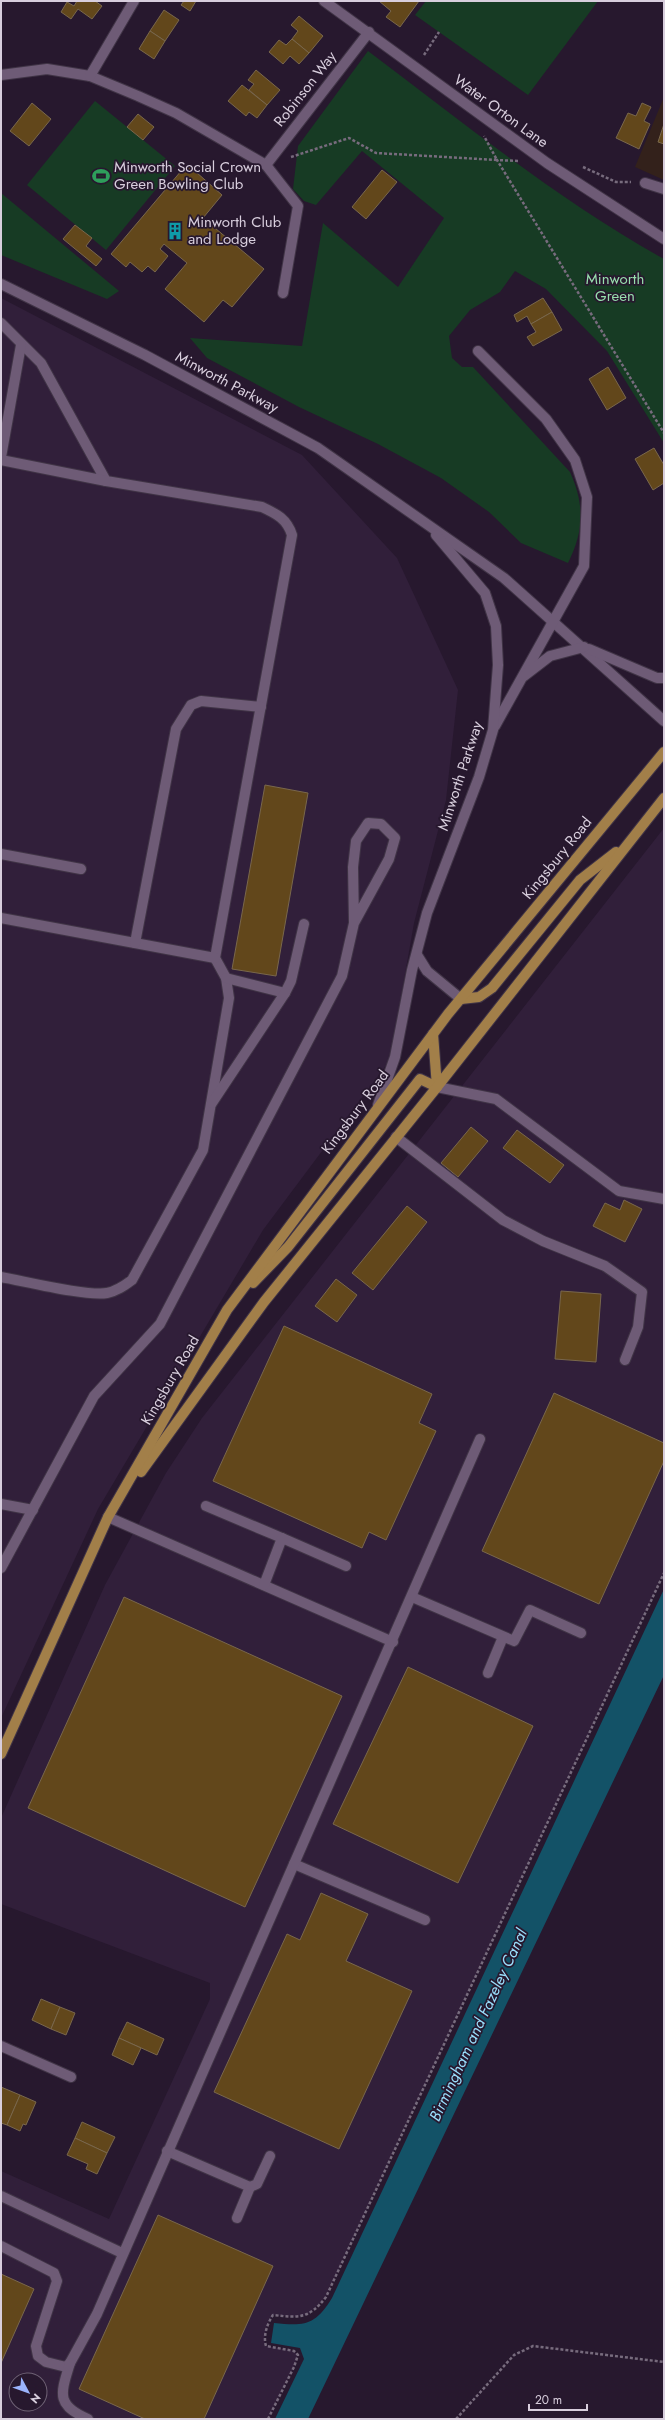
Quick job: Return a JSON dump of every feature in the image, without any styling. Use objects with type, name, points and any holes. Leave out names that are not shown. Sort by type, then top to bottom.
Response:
[{"type":"main road","name":"Kingsbury Road","points":[[1,1754],[108,1517],[227,1310],[433,1034],[664,752]]},
{"type":"main road","name":"Kingsbury Road","points":[[108,1517],[264,1302],[437,1087],[664,798]]},
{"type":"main road","points":[[461,999],[479,997],[492,988],[580,880],[628,843]]},
{"type":"main road","points":[[227,1310],[288,1247],[420,1079],[437,1087],[433,1034]]},
{"type":"street","points":[[90,76],[134,1]]},
{"type":"street","name":"Water Orton Lane","points":[[324,1],[369,32],[547,163],[664,239]]},
{"type":"street","name":"Robinson Way","points":[[266,166],[369,32]]},
{"type":"street","points":[[1,74],[47,69],[90,76],[176,113],[266,166],[298,206],[282,293]]},
{"type":"street","points":[[645,183],[664,189]]},
{"type":"street","name":"Minworth Parkway","points":[[1,284],[145,355],[318,448],[504,578],[552,621],[584,647],[664,721]]},
{"type":"street","points":[[1,323],[41,363],[106,481]]},
{"type":"street","points":[[1,457],[22,345]]},
{"type":"street","points":[[478,351],[546,419],[575,460],[587,498],[584,566],[552,621],[493,730]]},
{"type":"street","points":[[1,460],[106,481],[262,507],[279,515],[289,525],[292,535],[215,958],[226,978],[229,998],[203,1150],[132,1280],[119,1290],[106,1294],[86,1292],[1,1277]]},
{"type":"street","name":"Minworth Parkway","points":[[378,1106],[395,1057],[412,970],[418,955],[427,913],[477,783],[493,730],[498,665],[496,626],[484,593],[428,526]]},
{"type":"street","points":[[521,678],[550,656],[584,647]]},
{"type":"street","name":"Minworth Parkway","points":[[584,647],[656,678],[664,678]]},
{"type":"street","points":[[135,943],[176,729],[191,705],[201,701],[261,707]]},
{"type":"street","points":[[1,1568],[94,1396],[160,1324],[342,976],[354,923],[353,867],[356,841],[368,823],[381,824],[395,838],[389,859],[354,923]]},
{"type":"street","points":[[1,854],[81,870]]},
{"type":"street","points":[[1,918],[215,958]]},
{"type":"street","points":[[210,1106],[286,993],[291,981],[304,924]]},
{"type":"street","points":[[418,955],[427,971],[461,999]]},
{"type":"street","points":[[226,978],[286,993]]},
{"type":"street","points":[[437,1087],[496,1099],[619,1191],[664,1199]]},
{"type":"street","points":[[396,1137],[503,1220],[543,1241],[605,1266],[642,1292],[638,1326],[625,1360]]},
{"type":"street","points":[[88,2419],[67,2407],[62,2399],[62,2390],[70,2364],[97,2314],[122,2253],[393,1642],[480,1439]]},
{"type":"street","points":[[1,1504],[33,1510]]},
{"type":"street","points":[[206,1506],[346,1566]]},
{"type":"street","points":[[108,1517],[393,1642]]},
{"type":"street","points":[[264,1585],[282,1538]]},
{"type":"street","points":[[412,1596],[514,1641],[530,1610],[581,1633]]},
{"type":"street","points":[[488,1673],[503,1637]]},
{"type":"street","points":[[294,1864],[425,1920]]},
{"type":"street","points":[[1,2046],[71,2077]]},
{"type":"street","points":[[168,2151],[250,2187],[258,2184],[270,2156]]},
{"type":"street","points":[[237,2218],[250,2187]]},
{"type":"street","points":[[1,2196],[122,2253]]},
{"type":"street","points":[[1,2246],[54,2273],[58,2281],[36,2346],[38,2356],[46,2362],[66,2367],[70,2364]]},
{"type":"path","points":[[416,67],[439,32]]},
{"type":"path","points":[[482,132],[497,160],[664,433]]},
{"type":"path","points":[[266,166],[349,138],[376,153],[547,163]]},
{"type":"path","points":[[582,167],[616,182],[645,183]]},
{"type":"path","points":[[268,2419],[294,2367],[298,2355],[294,2350],[266,2346],[264,2339],[269,2321],[273,2315],[294,2317],[309,2314],[317,2308],[326,2297],[664,1573]]},
{"type":"path","points":[[456,2419],[514,2355],[532,2346],[664,2362]]},
{"type":"shaded area","points":[[664,97],[664,180],[635,167]]},
{"type":"shaded area","points":[[1,298],[302,455],[397,558],[458,690],[446,800],[414,923],[390,1060],[263,1230],[98,1509],[1,1718]]},
{"type":"shaded area","points":[[664,828],[664,1573],[326,2297],[309,2314],[294,2317],[273,2315],[269,2321],[264,2339],[266,2346],[294,2351],[298,2355],[294,2367],[268,2419],[1,2419],[1,2171],[109,2219],[210,1999],[210,1983],[1,1904],[1,1818],[105,1585],[166,1473],[202,1418]]},
{"type":"green space","points":[[426,1],[598,1],[528,95],[415,15]]},
{"type":"green space","name":"Minworth Green","points":[[368,51],[550,187],[625,236],[664,259],[664,443],[607,351],[546,289],[515,271],[500,292],[470,310],[449,336],[452,358],[462,367],[473,367],[570,472],[578,496],[581,518],[577,540],[568,563],[521,543],[489,512],[441,478],[378,444],[299,407],[207,358],[190,338],[302,346],[323,223],[398,287],[444,218],[362,151],[316,205],[304,201],[293,189],[298,146]]},
{"type":"green space","name":"Minworth Social Crown Green Bowling Club","points":[[95,101],[175,166],[106,250],[27,185]]},
{"type":"green space","points":[[1,193],[119,291],[107,299],[1,255]]},
{"type":"water","name":"Birmingham and Fazeley Canal","points":[[664,1589],[664,1675],[308,2419],[275,2419],[304,2359],[300,2348],[271,2343],[274,2323],[301,2324],[308,2322],[320,2314],[332,2298]]},
{"type":"building","points":[[77,1],[95,1],[102,6],[92,19],[78,9],[71,19],[61,12],[67,2],[74,6]]},
{"type":"building","points":[[184,1],[196,1],[190,11],[181,5]]},
{"type":"building","points":[[379,1],[419,1],[400,27],[386,17],[391,11]]},
{"type":"building","points":[[164,10],[179,20],[165,41],[150,31]]},
{"type":"building","points":[[299,16],[323,36],[309,53],[292,39],[298,31],[291,25]]},
{"type":"building","points":[[150,31],[165,41],[154,59],[139,49]]},
{"type":"building","points":[[292,39],[309,53],[299,64],[290,56],[283,64],[269,52],[279,40],[286,45]]},
{"type":"building","points":[[256,70],[280,90],[267,105],[249,90],[254,84],[248,80]]},
{"type":"building","points":[[242,85],[267,105],[257,118],[249,112],[246,116],[228,101]]},
{"type":"building","points":[[32,103],[51,119],[29,146],[10,131]]},
{"type":"building","points":[[642,103],[651,107],[644,121],[650,124],[639,149],[616,138],[628,113],[636,116]]},
{"type":"building","points":[[138,114],[154,127],[143,140],[127,127]]},
{"type":"building","points":[[664,124],[664,144],[658,142]]},
{"type":"building","name":"Minworth Club and Lodge","points":[[187,164],[222,195],[203,218],[264,269],[232,307],[223,300],[204,322],[165,289],[187,263],[164,244],[160,249],[168,256],[155,272],[148,266],[142,272],[130,262],[126,267],[111,254]]},
{"type":"building","points":[[382,170],[397,182],[366,219],[352,207]]},
{"type":"building","points":[[75,225],[92,238],[86,246],[102,259],[96,266],[63,239]]},
{"type":"building","points":[[543,298],[552,312],[531,324],[527,316],[517,322],[514,315]]},
{"type":"building","points":[[552,312],[562,330],[533,346],[527,337],[536,332],[531,324]]},
{"type":"building","points":[[608,367],[626,398],[607,410],[589,379]]},
{"type":"building","points":[[654,448],[664,465],[664,483],[653,490],[635,459]]},
{"type":"building","points":[[265,785],[308,793],[276,976],[232,969]]},
{"type":"building","points":[[471,1127],[488,1141],[458,1177],[441,1163]]},
{"type":"building","points":[[517,1130],[564,1165],[550,1183],[503,1148]]},
{"type":"building","points":[[624,1200],[642,1209],[625,1242],[593,1226],[605,1203],[620,1210]]},
{"type":"building","points":[[407,1206],[427,1222],[373,1290],[352,1273]]},
{"type":"building","points":[[336,1279],[357,1295],[337,1322],[315,1306]]},
{"type":"building","points":[[561,1291],[601,1294],[596,1362],[555,1359]]},
{"type":"building","points":[[284,1326],[432,1394],[419,1423],[436,1431],[386,1540],[369,1532],[362,1548],[213,1481]]},
{"type":"building","points":[[554,1393],[664,1443],[664,1461],[599,1604],[482,1551]]},
{"type":"building","points":[[124,1597],[342,1696],[245,1907],[28,1808]]},
{"type":"building","points":[[408,1667],[533,1726],[458,1883],[333,1824]]},
{"type":"building","points":[[321,1893],[368,1914],[346,1961],[412,1991],[339,2149],[214,2092],[287,1934],[300,1940]]},
{"type":"building","points":[[41,1999],[60,2007],[51,2029],[32,2020]]},
{"type":"building","points":[[60,2007],[75,2013],[66,2035],[51,2029]]},
{"type":"building","points":[[127,2022],[164,2039],[157,2055],[119,2038]]},
{"type":"building","points":[[119,2038],[141,2048],[133,2065],[112,2055]]},
{"type":"building","points":[[1,2087],[20,2095],[7,2125],[1,2123]]},
{"type":"building","points":[[20,2095],[36,2102],[26,2125],[23,2124],[20,2131],[7,2125]]},
{"type":"building","points":[[82,2122],[115,2137],[107,2153],[75,2138]]},
{"type":"building","points":[[75,2138],[107,2153],[97,2174],[86,2169],[88,2164],[67,2155]]},
{"type":"building","points":[[158,2215],[273,2266],[204,2419],[145,2419],[79,2389]]},
{"type":"building","points":[[1,2274],[34,2289],[1,2363]]},
{"type":"place","name":"Minworth Social Crown Green Bowling Club","points":[[101,176]]},
{"type":"place","name":"Minworth Club and Lodge","points":[[175,231]]}]
